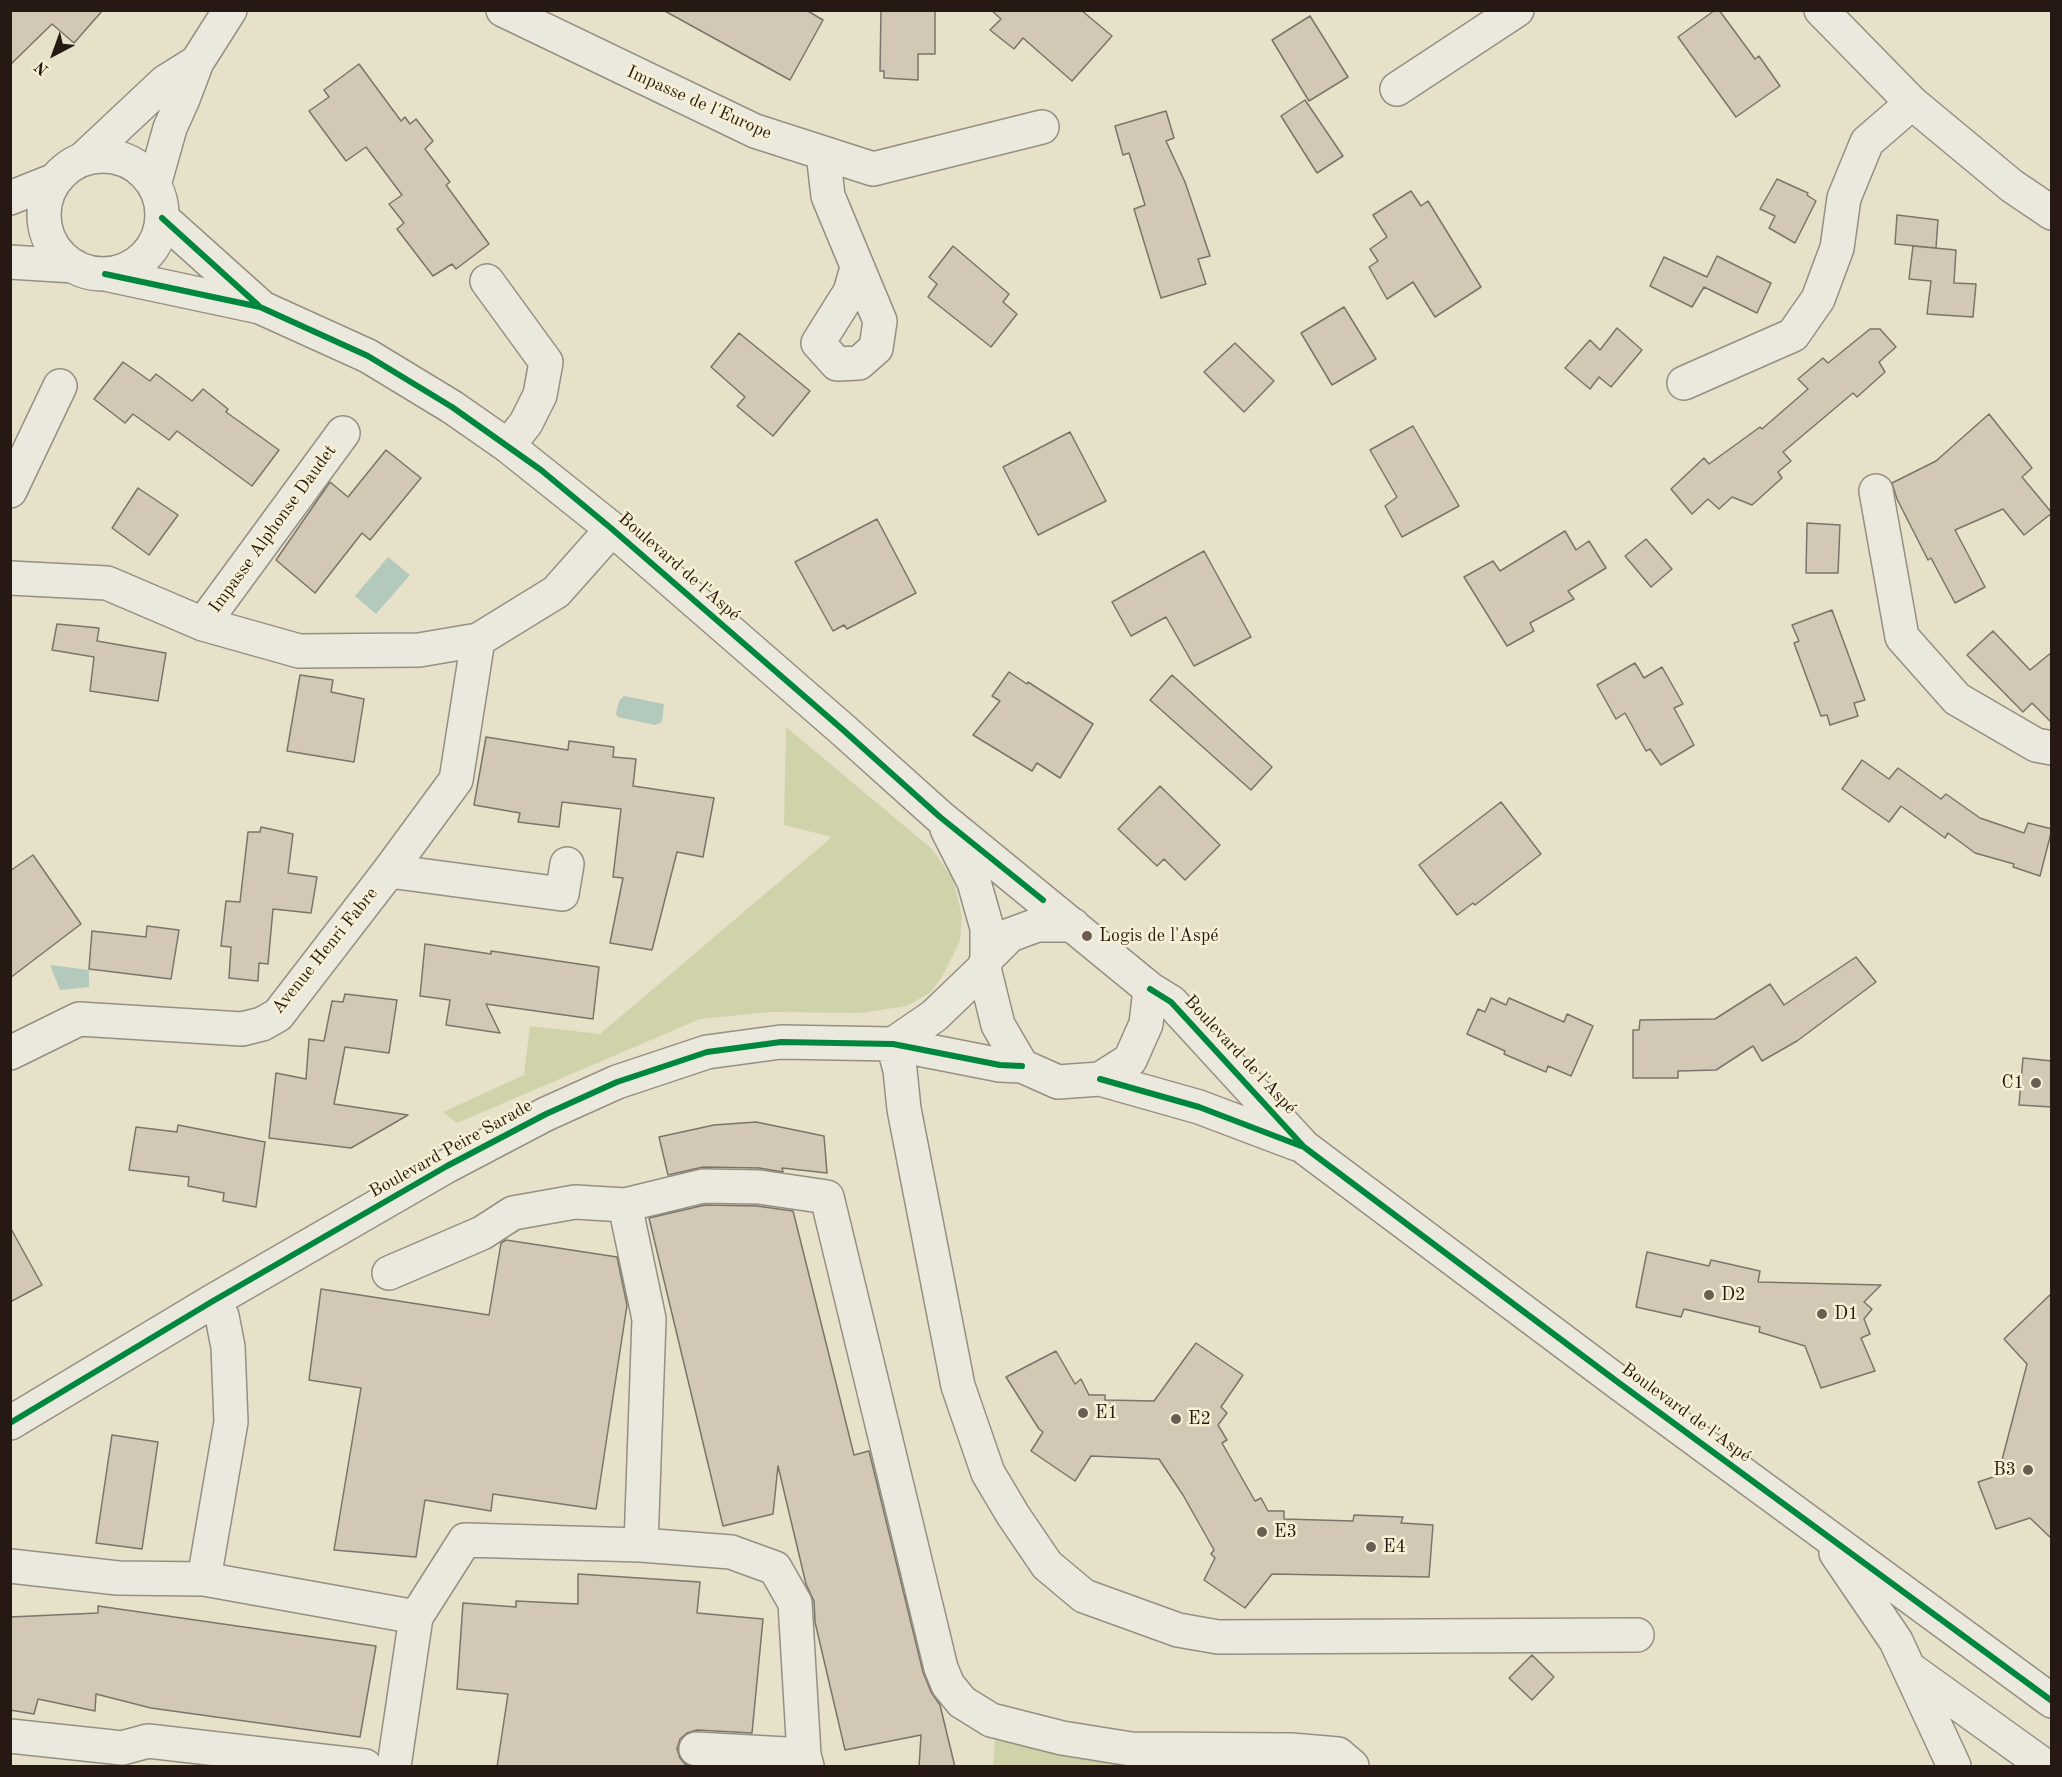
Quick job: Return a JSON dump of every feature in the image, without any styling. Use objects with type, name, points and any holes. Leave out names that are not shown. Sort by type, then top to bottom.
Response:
[{"type":"street","points":[[154,185],[170,128],[197,62],[230,10]]},
{"type":"street","name":"Impasse de l'Europe","points":[[503,10],[755,131],[873,170],[1042,127]]},
{"type":"street","points":[[1397,89],[1517,10]]},
{"type":"street","points":[[1821,10],[1912,103],[2012,186],[2052,213]]},
{"type":"street","points":[[83,159],[99,156],[116,157],[131,163],[154,185],[160,201],[162,218],[159,235],[150,250],[138,263],[122,271],[105,274],[89,272],[74,266],[60,256],[51,243],[45,227],[44,211],[47,195],[55,180],[68,167],[83,159],[165,82],[197,62]]},
{"type":"street","points":[[1684,383],[1793,335],[1818,299],[1837,248],[1844,198],[1867,142],[1912,103]]},
{"type":"street","points":[[823,153],[828,196],[857,268]]},
{"type":"street","points":[[10,198],[55,180]]},
{"type":"street","name":"Boulevard de l'Aspé","points":[[162,218],[260,307]]},
{"type":"street","points":[[10,262],[74,266]]},
{"type":"street","name":"Boulevard de l'Aspé","points":[[105,274],[260,307],[368,356],[452,407],[508,446],[612,529],[940,817],[1073,925]]},
{"type":"street","points":[[487,281],[546,362],[540,395],[526,423],[508,446]]},
{"type":"street","points":[[10,491],[60,386]]},
{"type":"street","name":"Impasse Alphonse Daudet","points":[[202,624],[343,433]]},
{"type":"street","points":[[1876,491],[1902,637],[1957,699],[2036,745],[2052,748]]},
{"type":"street","points":[[10,578],[107,583],[202,624],[299,651],[419,650],[478,640],[556,592],[612,529]]},
{"type":"street","name":"Avenue Henri Fabre","points":[[10,1053],[79,1019],[242,1029],[262,1024],[278,1015],[456,780],[478,640]]},
{"type":"street","name":"Boulevard de l'Aspé","points":[[940,817],[974,882],[987,928],[985,963]]},
{"type":"street","points":[[389,871],[562,894],[567,864]]},
{"type":"street","points":[[985,963],[998,1025],[1022,1066],[1058,1082],[1100,1079],[1131,1060],[1146,1024],[1150,989],[1073,925],[1037,925],[1010,935],[934,1016],[893,1044],[900,1070],[904,1109],[958,1386],[988,1473],[1012,1515],[1047,1565],[1084,1596],[1178,1630],[1218,1637],[1637,1635]]},
{"type":"street","name":"Boulevard de l'Aspé","points":[[1150,989],[1170,1002],[1304,1147],[2052,1701]]},
{"type":"street","name":"Boulevard Peire Sarade","points":[[10,1423],[213,1301],[447,1167],[546,1114],[617,1082],[707,1052],[781,1042],[893,1044],[1000,1065],[1022,1066]]},
{"type":"street","name":"Boulevard de l'Aspé","points":[[1100,1079],[1199,1107],[1304,1147]]},
{"type":"street","points":[[389,1273],[482,1233],[513,1213],[574,1202],[625,1205],[703,1186],[759,1187],[827,1197],[940,1668],[948,1685],[962,1702],[991,1720],[1062,1738],[1131,1749],[1291,1750],[1338,1754],[1352,1767]]},
{"type":"street","points":[[625,1205],[649,1319],[641,1545]]},
{"type":"street","points":[[204,1580],[231,1422],[228,1347],[222,1316],[213,1301]]},
{"type":"street","points":[[1821,1532],[1896,1641],[1954,1767]]},
{"type":"street","points":[[394,1767],[416,1617],[465,1540],[641,1545],[731,1552],[774,1568],[795,1603],[806,1761],[696,1749]]},
{"type":"street","points":[[10,1566],[118,1578],[204,1580],[416,1617]]},
{"type":"street","points":[[1909,1668],[2045,1767]]},
{"type":"street","points":[[10,1736],[122,1748],[148,1741],[365,1767]]},
{"type":"green space","points":[[786,727],[932,849],[953,879],[962,916],[960,941],[942,977],[931,992],[907,1006],[860,1013],[770,1012],[700,1019],[457,1123],[443,1112],[524,1075],[530,1026],[600,1034],[832,837],[784,825]]},
{"type":"green space","points":[[995,1740],[1123,1759],[1123,1766],[993,1766]]},
{"type":"shaded area","points":[[388,557],[410,575],[376,614],[355,596]]},
{"type":"shaded area","points":[[624,696],[664,704],[662,722],[655,725],[618,717],[616,714],[618,704]]},
{"type":"shaded area","points":[[50,965],[89,970],[89,987],[60,990]]},
{"type":"building","points":[[10,10],[103,10],[74,43],[52,24],[10,65]]},
{"type":"building","points":[[663,10],[806,10],[823,20],[790,80]]},
{"type":"building","points":[[881,10],[935,10],[935,54],[918,54],[918,80],[884,78],[884,71],[880,71]]},
{"type":"building","points":[[991,10],[1081,10],[1112,36],[1072,81],[1023,38],[1014,49],[990,30],[1001,19]]},
{"type":"building","points":[[1715,10],[1719,10],[1755,59],[1759,56],[1780,86],[1736,117],[1678,37]]},
{"type":"building","points":[[1310,16],[1348,77],[1309,101],[1272,40]]},
{"type":"building","points":[[359,64],[401,121],[405,117],[410,124],[416,119],[433,141],[425,149],[450,182],[446,185],[489,244],[456,269],[452,264],[433,276],[397,229],[404,223],[389,204],[402,195],[366,147],[346,161],[309,111],[329,97],[324,90]]},
{"type":"building","points":[[1305,100],[1343,156],[1317,173],[1281,116]]},
{"type":"building","points":[[1166,111],[1174,138],[1166,141],[1185,182],[1210,256],[1198,259],[1206,284],[1161,298],[1134,209],[1145,205],[1129,153],[1123,155],[1115,126]]},
{"type":"building","points":[[1777,179],[1808,193],[1807,195],[1816,201],[1795,243],[1769,228],[1775,216],[1760,209]]},
{"type":"building","points":[[1411,191],[1421,206],[1428,201],[1481,287],[1435,317],[1413,282],[1387,299],[1369,267],[1378,261],[1370,249],[1387,237],[1373,215]]},
{"type":"building","points":[[1897,215],[1938,220],[1936,248],[1895,244]]},
{"type":"building","points":[[953,246],[1009,294],[1003,302],[1017,314],[991,347],[928,297],[937,284],[929,277]]},
{"type":"building","points":[[1913,246],[1956,250],[1954,283],[1976,284],[1973,317],[1927,314],[1931,281],[1909,279]]},
{"type":"building","points":[[1717,256],[1771,283],[1757,313],[1704,287],[1692,307],[1650,286],[1664,257],[1707,277]]},
{"type":"building","points":[[1344,307],[1376,359],[1332,385],[1301,333]]},
{"type":"building","points":[[1617,328],[1642,350],[1611,387],[1599,377],[1590,389],[1565,368],[1590,340],[1600,350]]},
{"type":"building","points":[[1870,329],[1880,329],[1896,347],[1879,362],[1885,372],[1857,397],[1853,393],[1783,452],[1791,461],[1778,472],[1782,478],[1752,505],[1732,497],[1719,509],[1708,499],[1692,514],[1671,489],[1704,458],[1709,464],[1760,427],[1762,429],[1808,389],[1798,379],[1823,358],[1828,363]]},
{"type":"building","points":[[739,333],[810,391],[773,436],[737,406],[745,397],[711,367]]},
{"type":"building","points":[[1235,343],[1274,381],[1244,412],[1204,372]]},
{"type":"building","points":[[123,362],[150,381],[156,374],[192,401],[203,389],[228,409],[226,412],[279,450],[252,486],[177,431],[169,440],[133,414],[125,423],[94,399]]},
{"type":"building","points":[[1989,414],[2032,468],[2022,477],[2052,513],[2024,535],[2003,509],[1955,530],[1985,587],[1955,603],[1931,558],[1928,560],[1897,499],[1892,483],[1936,461]]},
{"type":"building","points":[[1413,426],[1459,506],[1402,537],[1385,506],[1397,497],[1370,450]]},
{"type":"building","points":[[1070,432],[1106,501],[1038,535],[1003,467]]},
{"type":"building","points":[[386,450],[421,478],[370,540],[362,533],[315,593],[276,560],[330,482],[348,497]]},
{"type":"building","points":[[138,488],[178,515],[149,555],[112,528]]},
{"type":"building","points":[[877,519],[916,593],[847,629],[844,625],[833,631],[795,562]]},
{"type":"building","points":[[1807,523],[1840,525],[1838,573],[1806,573]]},
{"type":"building","points":[[1565,531],[1576,550],[1589,541],[1606,568],[1568,591],[1574,599],[1530,623],[1534,631],[1507,646],[1464,577],[1493,561],[1500,571]]},
{"type":"building","points":[[1646,539],[1672,569],[1651,587],[1625,556]]},
{"type":"building","points":[[1204,551],[1251,637],[1194,666],[1166,617],[1131,636],[1112,602]]},
{"type":"building","points":[[1832,610],[1865,700],[1854,703],[1858,716],[1830,725],[1827,715],[1821,716],[1794,643],[1799,641],[1792,625]]},
{"type":"building","points":[[57,624],[99,628],[97,641],[166,653],[158,701],[90,691],[94,657],[52,650]]},
{"type":"building","points":[[1993,631],[2030,670],[2052,652],[2052,723],[2032,703],[2023,712],[1967,655]]},
{"type":"building","points":[[1635,663],[1644,678],[1662,667],[1683,704],[1674,708],[1694,745],[1661,765],[1650,749],[1646,751],[1625,713],[1616,719],[1597,685]]},
{"type":"building","points":[[1009,672],[1093,724],[1060,778],[1037,763],[1032,771],[973,735],[1000,701],[992,696]]},
{"type":"building","points":[[300,675],[333,680],[331,692],[364,699],[354,762],[287,751]]},
{"type":"building","points":[[1172,675],[1272,767],[1251,790],[1150,700]]},
{"type":"building","points":[[486,737],[568,750],[569,741],[614,747],[613,757],[636,759],[633,786],[714,798],[703,857],[677,852],[652,950],[610,943],[623,878],[613,877],[621,809],[562,802],[559,827],[518,822],[520,813],[474,805]]},
{"type":"building","points":[[1862,760],[1889,779],[1898,768],[1941,799],[1946,794],[1980,818],[2024,833],[2028,823],[2052,829],[2040,876],[2013,867],[2014,864],[1975,853],[1948,833],[1945,838],[1901,806],[1889,822],[1842,789]]},
{"type":"building","points":[[1160,786],[1220,845],[1185,880],[1164,859],[1157,866],[1118,829]]},
{"type":"building","points":[[1501,802],[1541,854],[1475,905],[1473,903],[1457,915],[1419,865]]},
{"type":"building","points":[[261,827],[293,834],[288,873],[317,877],[311,913],[273,909],[268,964],[259,963],[258,981],[229,978],[231,947],[221,946],[226,901],[240,902],[248,832],[260,832]]},
{"type":"building","points":[[33,855],[81,924],[10,978],[10,871]]},
{"type":"building","points":[[147,926],[179,930],[171,979],[89,969],[92,931],[146,937]]},
{"type":"building","points":[[425,944],[599,967],[593,1019],[486,1004],[500,1033],[446,1025],[450,1000],[420,996]]},
{"type":"building","points":[[1856,957],[1876,982],[1797,1041],[1762,1061],[1753,1046],[1716,1070],[1678,1071],[1678,1078],[1633,1078],[1633,1030],[1639,1030],[1640,1020],[1715,1019],[1770,984],[1784,1005]]},
{"type":"building","points":[[345,994],[397,1000],[389,1053],[345,1047],[334,1104],[408,1115],[351,1148],[269,1138],[276,1073],[306,1079],[309,1039],[324,1041],[332,1001],[343,1002]]},
{"type":"building","points":[[1491,998],[1506,1005],[1509,998],[1564,1022],[1567,1014],[1593,1026],[1571,1076],[1548,1066],[1546,1072],[1504,1054],[1505,1051],[1467,1034],[1478,1009],[1485,1012]]},
{"type":"building","name":"C1","points":[[2023,1058],[2052,1061],[2052,1107],[2019,1105]]},
{"type":"building","points":[[756,1122],[824,1136],[827,1173],[782,1168],[783,1172],[759,1168],[703,1167],[668,1175],[659,1137],[714,1125]]},
{"type":"building","points":[[178,1125],[265,1142],[256,1207],[223,1201],[224,1193],[188,1186],[189,1177],[129,1170],[136,1127],[177,1132]]},
{"type":"building","points":[[705,1205],[757,1206],[793,1211],[854,1455],[869,1451],[923,1672],[931,1692],[940,1705],[955,1767],[919,1767],[921,1735],[845,1750],[815,1622],[814,1601],[806,1584],[778,1466],[773,1514],[723,1526],[649,1218]]},
{"type":"building","points":[[10,1227],[42,1285],[10,1302]]},
{"type":"building","points":[[506,1240],[617,1257],[627,1305],[596,1509],[493,1494],[491,1511],[425,1500],[416,1557],[334,1550],[361,1388],[309,1380],[321,1289],[489,1315],[501,1243]]},
{"type":"building","points":[[1647,1252],[1709,1266],[1711,1260],[1760,1271],[1758,1282],[1881,1285],[1864,1302],[1872,1309],[1864,1319],[1870,1334],[1861,1338],[1875,1371],[1821,1388],[1805,1346],[1759,1332],[1760,1327],[1684,1309],[1681,1317],[1636,1307]]},
{"type":"building","points":[[2052,1293],[2052,1539],[2030,1518],[1996,1529],[1978,1482],[2005,1473],[2002,1460],[2027,1364],[2004,1339]]},
{"type":"building","points":[[1196,1343],[1243,1375],[1221,1407],[1227,1413],[1218,1425],[1227,1440],[1222,1443],[1255,1501],[1261,1498],[1268,1511],[1284,1511],[1284,1519],[1353,1521],[1354,1515],[1403,1517],[1401,1523],[1433,1525],[1429,1577],[1272,1574],[1245,1608],[1204,1580],[1215,1558],[1211,1554],[1214,1550],[1183,1495],[1159,1459],[1091,1456],[1075,1481],[1031,1451],[1043,1432],[1006,1377],[1056,1351],[1075,1384],[1081,1379],[1089,1395],[1105,1395],[1105,1400],[1154,1401]]},
{"type":"building","points":[[112,1435],[158,1442],[142,1549],[96,1543]]},
{"type":"building","points":[[578,1574],[700,1582],[697,1613],[763,1619],[752,1733],[697,1730],[687,1733],[680,1739],[677,1749],[680,1758],[691,1767],[497,1767],[508,1694],[457,1689],[463,1603],[516,1607],[516,1601],[578,1604]]},
{"type":"building","points":[[98,1606],[376,1646],[360,1737],[151,1708],[96,1694],[95,1711],[38,1699],[34,1714],[10,1710],[10,1617],[98,1613]]},
{"type":"building","points":[[1532,1655],[1554,1677],[1532,1700],[1509,1678]]},
{"type":"cycle path","points":[[162,218],[258,305]]},
{"type":"cycle path","points":[[105,274],[260,307],[368,356],[452,407],[541,470],[612,529],[940,817],[1043,900]]},
{"type":"cycle path","points":[[1150,989],[1171,1002],[1304,1147],[1619,1383],[2052,1701]]},
{"type":"cycle path","points":[[10,1423],[213,1301],[447,1166],[546,1114],[617,1082],[707,1052],[781,1042],[893,1044],[1000,1065],[1022,1066]]},
{"type":"cycle path","points":[[1100,1079],[1199,1107],[1301,1146]]},
{"type":"place","name":"Logis de l'Aspé","points":[[1087,936]]},
{"type":"place","name":"C1","points":[[2036,1083]]},
{"type":"place","name":"D2","points":[[1709,1295]]},
{"type":"place","name":"D1","points":[[1822,1314]]},
{"type":"place","name":"E1","points":[[1083,1413]]},
{"type":"place","name":"E2","points":[[1176,1419]]},
{"type":"place","name":"B3","points":[[2028,1470]]},
{"type":"place","name":"E3","points":[[1262,1532]]},
{"type":"place","name":"E4","points":[[1371,1547]]}]
